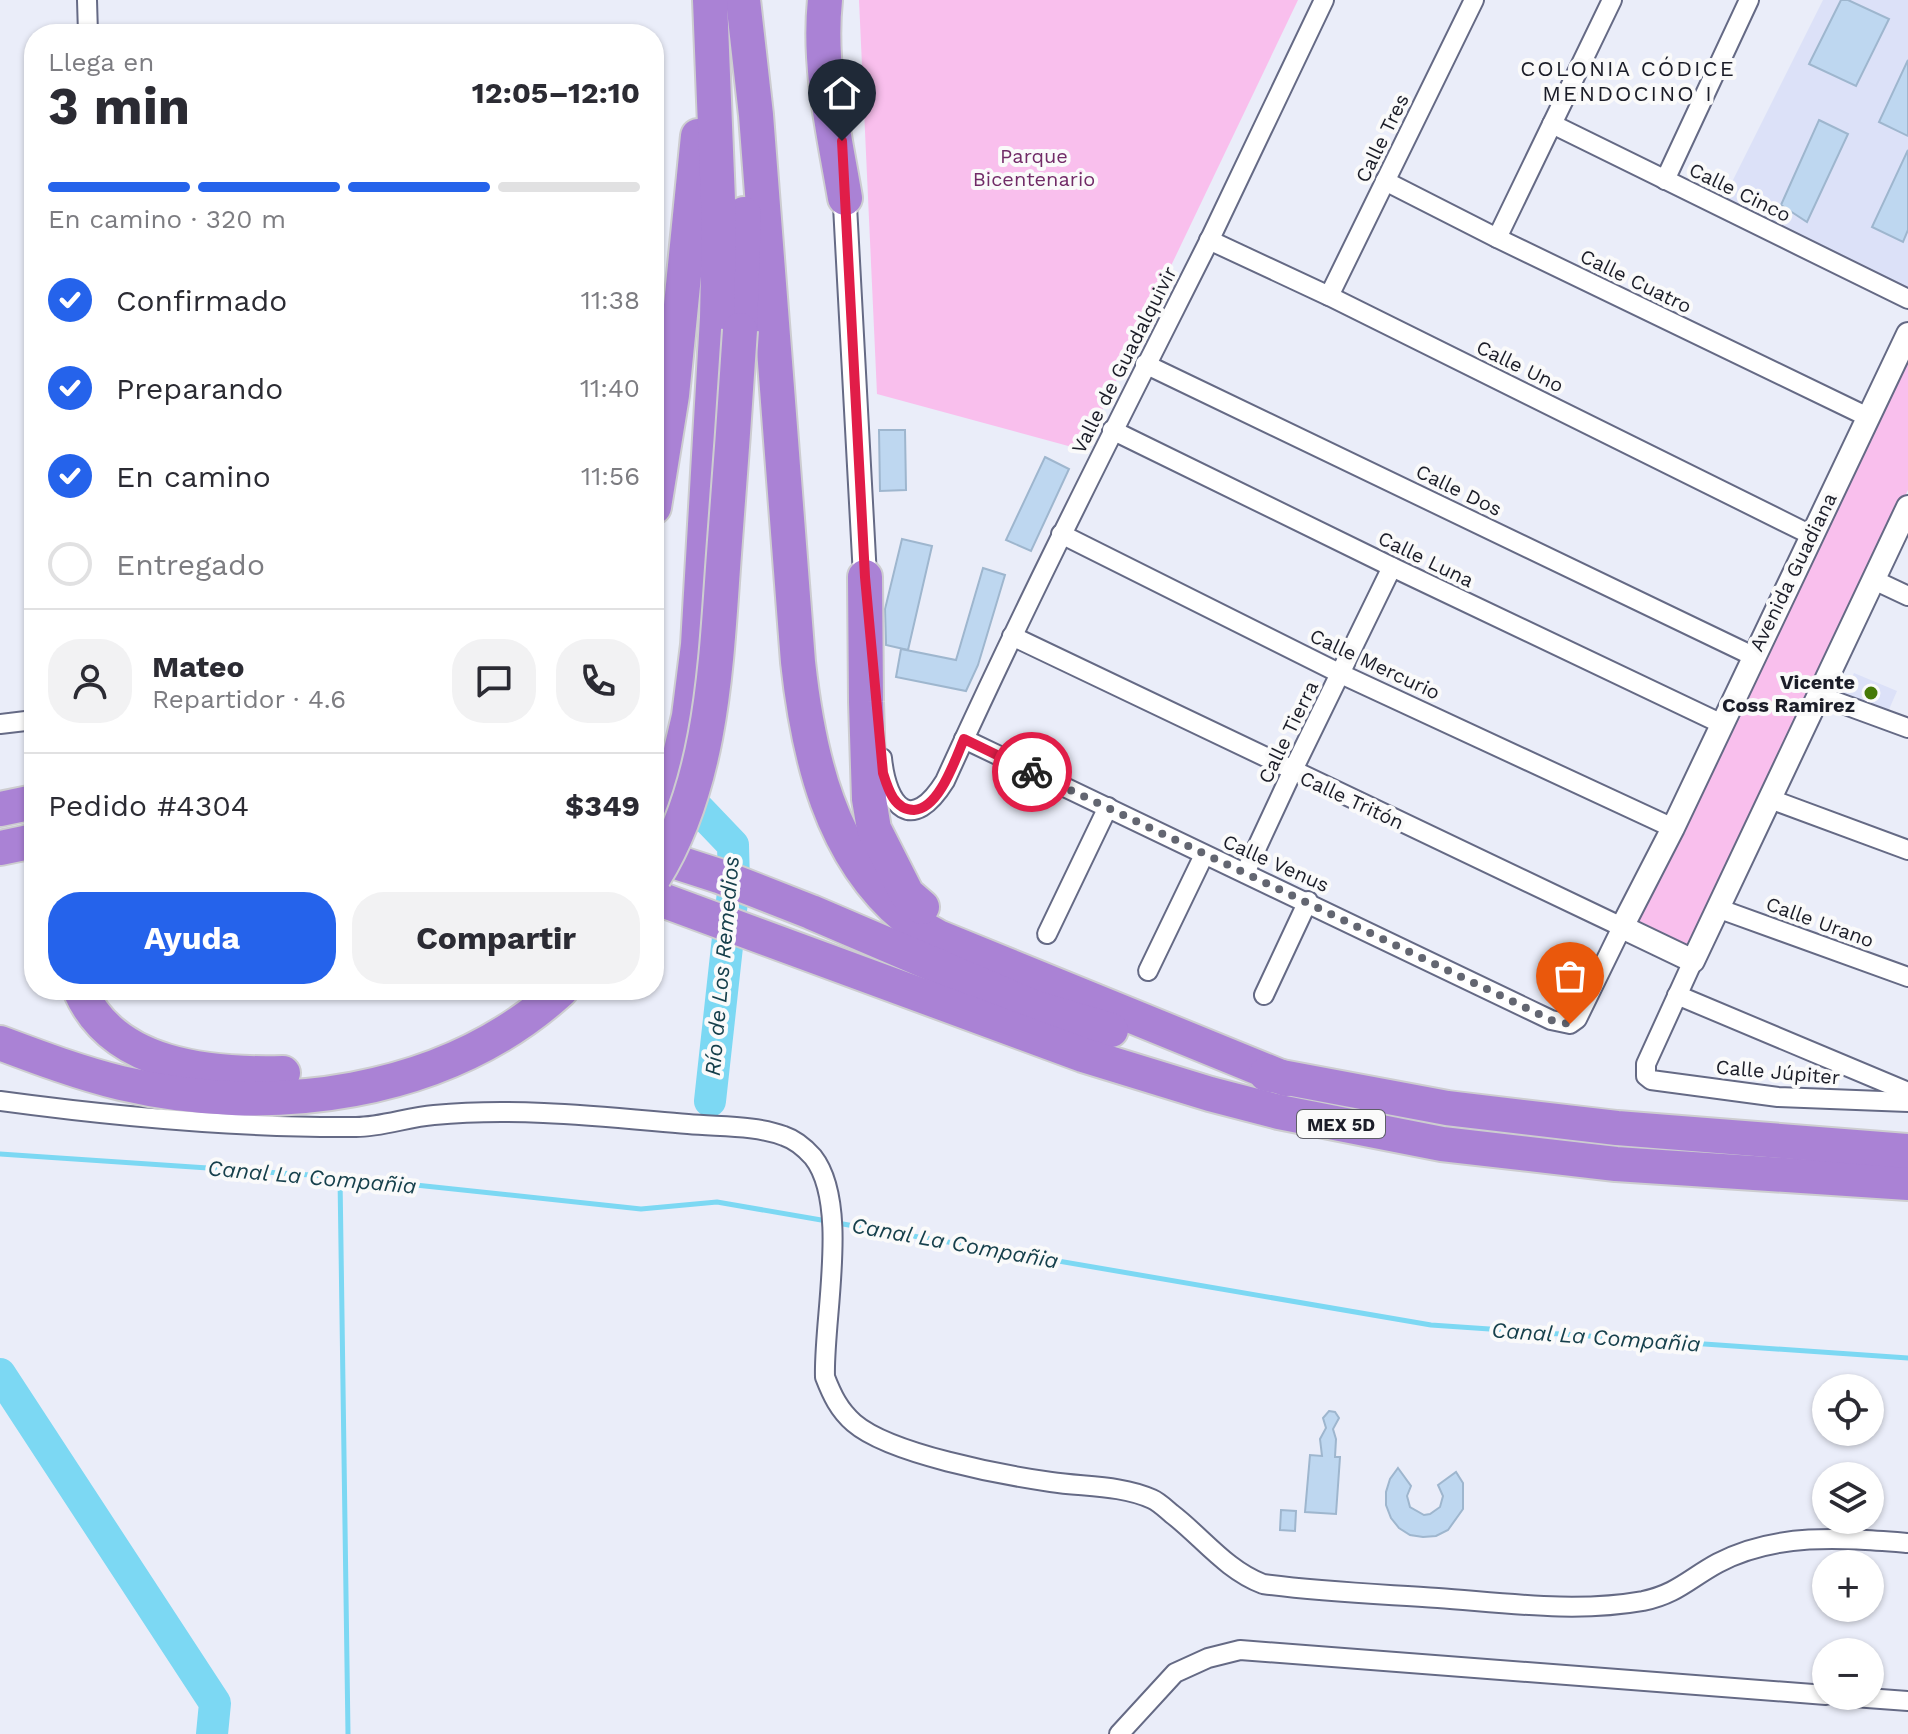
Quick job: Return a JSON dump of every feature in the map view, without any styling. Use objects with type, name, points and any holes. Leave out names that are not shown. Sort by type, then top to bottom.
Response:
[{"type":"highway","points":[[664,861],[672,849],[695,783],[708,724],[718,645],[729,324],[709,0]]},
{"type":"highway","points":[[664,445],[683,300],[709,0]]},
{"type":"highway","points":[[664,808],[672,789],[689,716],[729,324],[744,240],[743,0]]},
{"type":"highway","points":[[743,0],[756,115],[803,712],[829,811],[873,884],[907,918],[969,951],[1286,1079]]},
{"type":"highway","points":[[825,5],[828,100],[845,198]]},
{"type":"highway","points":[[865,577],[866,716],[869,799],[874,829],[907,894],[969,951]]},
{"type":"highway","points":[[0,809],[24,804]]},
{"type":"highway","points":[[0,848],[24,843]]},
{"type":"highway","name":"MEX 5D","points":[[664,858],[811,912],[1033,1007],[1182,1052],[1286,1079],[1478,1112],[1617,1128],[1908,1151]]},
{"type":"highway","name":"MEX 5D","points":[[664,901],[1083,1055],[1279,1112],[1442,1144],[1616,1164],[1908,1183]]},
{"type":"highway","points":[[85,1000],[105,1029],[130,1047],[182,1065],[244,1073],[320,1072],[365,1066],[419,1051],[472,1026],[513,1000]]},
{"type":"highway","points":[[0,1043],[64,1067],[166,1091],[215,1096],[281,1097],[365,1088],[416,1074],[499,1037],[535,1014],[550,1000]]},
{"type":"street","points":[[87,0],[88,24]]},
{"type":"street","name":"Valle de Guadalquivir","points":[[865,577],[883,773],[898,805],[908,810],[923,809],[933,800],[964,739],[1061,534],[1209,240],[1324,0]]},
{"type":"street","name":"Calle Tres","points":[[1329,296],[1474,0]]},
{"type":"street","points":[[1497,238],[1612,0]]},
{"type":"street","points":[[1665,180],[1749,0]]},
{"type":"street","name":"Calle Cinco","points":[[1552,124],[1908,299]]},
{"type":"street","name":"Calle Cuatro","points":[[1385,181],[1868,417]]},
{"type":"street","points":[[845,198],[865,577]]},
{"type":"street","name":"Calle Uno","points":[[1209,240],[1329,296],[1811,535]]},
{"type":"street","name":"Avenida Guadiana","points":[[1570,1024],[1581,1013],[1673,828],[1908,334]]},
{"type":"street","name":"Calle Dos","points":[[1145,364],[1753,656]]},
{"type":"street","name":"Calle Luna","points":[[1112,430],[1722,724]]},
{"type":"street","points":[[1908,507],[1677,995],[1908,1092]]},
{"type":"street","name":"Calle Mercurio","points":[[1061,534],[1341,674],[1673,828]]},
{"type":"street","name":"Calle Tierra","points":[[1245,873],[1392,567]]},
{"type":"street","points":[[1874,580],[1908,596]]},
{"type":"street","name":"Calle Tritón","points":[[1012,636],[1693,961]]},
{"type":"street","points":[[1818,695],[1908,728]]},
{"type":"street","points":[[0,724],[24,721]]},
{"type":"street","name":"Calle Venus","points":[[964,739],[1204,855],[1308,901],[1551,1020],[1570,1024]]},
{"type":"street","points":[[1770,799],[1908,850]]},
{"type":"street","points":[[1047,934],[1108,807]]},
{"type":"street","points":[[1148,971],[1204,855]]},
{"type":"street","points":[[1264,995],[1308,901]]},
{"type":"street","name":"Calle Urano","points":[[1717,908],[1908,977]]},
{"type":"street","name":"Calle Júpiter","points":[[1677,995],[1646,1064],[1646,1076],[1657,1082],[1778,1097],[1908,1102]]},
{"type":"street","points":[[0,1101],[80,1112],[195,1121],[360,1127],[432,1115],[494,1111],[575,1114],[754,1129],[784,1136],[801,1144],[824,1172],[833,1218],[825,1377],[834,1402],[855,1424],[899,1445],[962,1464],[1051,1482],[1119,1490],[1153,1499],[1194,1530],[1232,1568],[1263,1584],[1559,1607],[1612,1604],[1677,1591],[1718,1563],[1767,1543],[1843,1538],[1908,1543]]},
{"type":"street","points":[[1119,1734],[1175,1673],[1208,1658],[1240,1650],[1812,1694]]},
{"type":"street","points":[[1884,1699],[1908,1701]]},
{"type":"shaded area","points":[[1823,0],[1908,0],[1908,297],[1722,202]]},
{"type":"shaded area","name":"Vicente Coss Ramirez","points":[[1854,673],[1897,691],[1887,714],[1844,696]]},
{"type":"green space","name":"Parque Bicentenario","points":[[859,0],[1298,0],[1083,450],[877,394]]},
{"type":"green space","points":[[1908,359],[1908,490],[1688,945],[1637,920]]},
{"type":"building","points":[[1841,0],[1848,0],[1889,19],[1856,86],[1809,64]]},
{"type":"building","points":[[1908,60],[1908,136],[1879,122]]},
{"type":"building","points":[[1819,120],[1848,134],[1807,222],[1781,205]]},
{"type":"building","points":[[1908,150],[1908,230],[1903,242],[1872,227]]},
{"type":"building","points":[[879,430],[905,430],[906,490],[880,491]]},
{"type":"building","points":[[1045,457],[1069,469],[1031,551],[1006,540]]},
{"type":"building","points":[[902,539],[932,546],[908,650],[886,645],[885,609]]},
{"type":"building","points":[[983,568],[1005,575],[978,665],[966,691],[896,677],[901,649],[956,660]]},
{"type":"building","points":[[1329,1411],[1335,1412],[1339,1418],[1333,1429],[1335,1457],[1340,1457],[1336,1514],[1305,1512],[1310,1455],[1322,1456],[1320,1439],[1326,1428],[1323,1418]]},
{"type":"building","points":[[1398,1468],[1411,1486],[1407,1496],[1410,1507],[1424,1515],[1440,1507],[1443,1496],[1438,1485],[1456,1472],[1463,1483],[1463,1509],[1448,1530],[1436,1536],[1423,1537],[1410,1535],[1399,1528],[1386,1505],[1390,1479]]},
{"type":"building","points":[[1281,1510],[1296,1511],[1295,1531],[1280,1530]]},
{"type":"waterway","name":"Río de Los Remedios","points":[[664,780],[672,789],[689,799],[733,845],[734,883],[710,1101]]},
{"type":"waterway","name":"Canal La Compañia","points":[[0,1154],[340,1177],[641,1209],[717,1202],[827,1221]]},
{"type":"waterway","points":[[340,1177],[348,1734]]},
{"type":"waterway","name":"Canal La Compañia","points":[[837,1223],[1431,1325],[1908,1358]]},
{"type":"waterway","points":[[0,1374],[215,1703],[212,1734]]},
{"type":"way so far","points":[[1032,772],[1308,901],[1551,1020],[1570,1024]]},
{"type":"place","name":"Vicente Coss Ramirez","points":[[1871,693]]},
{"type":"district","name":"COLONIA CÓDICE MENDOCINO I","points":[[1628,80]]},
{"type":"route","points":[[842,141],[865,577],[883,773],[898,805],[908,810],[923,809],[933,800],[964,739],[1032,772]]}]
